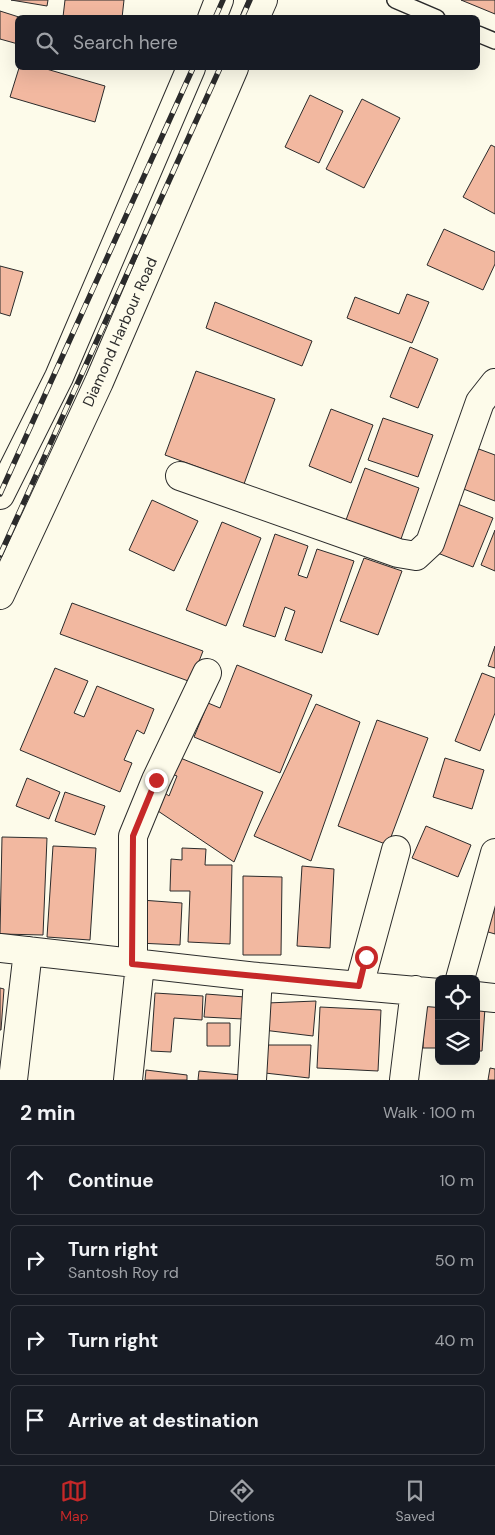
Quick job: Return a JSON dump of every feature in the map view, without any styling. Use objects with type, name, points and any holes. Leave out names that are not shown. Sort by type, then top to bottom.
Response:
[{"type":"main road","points":[[213,15],[219,0]]},
{"type":"main road","points":[[257,15],[263,0]]},
{"type":"main road","points":[[0,495],[59,377],[190,70]]},
{"type":"main road","name":"Diamond Harbour Road","points":[[0,595],[99,382],[233,70]]},
{"type":"main road","points":[[180,476],[398,553],[416,556],[430,542],[480,402],[495,383]]},
{"type":"main road","points":[[128,1080],[136,964],[133,836],[156,780],[207,673]]},
{"type":"main road","points":[[359,986],[396,850]]},
{"type":"main road","points":[[461,975],[495,852]]},
{"type":"main road","points":[[0,948],[258,977],[427,992],[404,1080]]},
{"type":"main road","points":[[14,1080],[28,951]]},
{"type":"main road","points":[[252,1080],[258,977]]},
{"type":"main road","points":[[480,996],[495,998]]},
{"type":"lane","points":[[395,0],[430,15]]},
{"type":"lane","points":[[480,35],[495,42]]},
{"type":"building","points":[[11,0],[48,0],[47,6]]},
{"type":"building","points":[[65,0],[124,0],[122,15],[63,15]]},
{"type":"building","points":[[461,0],[495,0],[495,14]]},
{"type":"building","points":[[0,11],[15,16],[15,43],[0,39]]},
{"type":"building","points":[[18,70],[50,70],[105,86],[95,122],[10,97]]},
{"type":"building","points":[[310,95],[343,111],[319,163],[285,147]]},
{"type":"building","points":[[362,99],[400,118],[364,188],[326,169]]},
{"type":"building","points":[[491,145],[495,147],[495,214],[463,197]]},
{"type":"building","points":[[444,229],[495,252],[495,264],[483,290],[427,265]]},
{"type":"building","points":[[0,266],[23,272],[10,316],[0,313]]},
{"type":"building","points":[[407,294],[429,302],[412,343],[347,318],[355,297],[399,314]]},
{"type":"building","points":[[215,302],[312,341],[302,366],[206,328]]},
{"type":"building","points":[[410,347],[438,359],[418,408],[390,397]]},
{"type":"building","points":[[196,371],[275,399],[244,484],[165,455]]},
{"type":"building","points":[[331,409],[373,425],[351,483],[309,466]]},
{"type":"building","points":[[383,418],[433,435],[418,477],[368,460]]},
{"type":"building","points":[[468,445],[495,455],[495,501],[453,485]]},
{"type":"building","points":[[365,468],[419,488],[401,539],[346,520]]},
{"type":"building","points":[[152,500],[198,521],[174,571],[129,550]]},
{"type":"building","points":[[450,501],[493,518],[473,567],[430,550]]},
{"type":"building","points":[[222,522],[261,538],[226,626],[186,610]]},
{"type":"building","points":[[495,530],[495,571],[481,565]]},
{"type":"building","points":[[275,534],[308,546],[298,575],[307,578],[317,549],[354,561],[322,653],[285,640],[295,611],[285,607],[275,637],[243,626]]},
{"type":"building","points":[[364,558],[402,571],[378,635],[340,621]]},
{"type":"building","points":[[72,603],[203,651],[191,682],[60,634]]},
{"type":"building","points":[[495,646],[495,668],[488,666]]},
{"type":"building","points":[[237,665],[312,695],[280,773],[194,737],[208,703],[220,708]]},
{"type":"building","points":[[55,668],[88,681],[74,713],[84,717],[97,686],[154,709],[144,734],[137,730],[124,760],[132,763],[120,792],[20,750]]},
{"type":"building","points":[[482,673],[495,678],[495,713],[480,751],[455,741]]},
{"type":"building","points":[[316,704],[360,722],[311,861],[254,836]]},
{"type":"building","points":[[377,720],[428,738],[388,845],[338,826]]},
{"type":"building","points":[[178,757],[263,792],[234,862],[158,811],[165,793],[169,796],[177,776],[172,774]]},
{"type":"building","points":[[445,758],[484,770],[472,809],[433,797]]},
{"type":"building","points":[[27,778],[60,792],[49,819],[16,806]]},
{"type":"building","points":[[65,792],[105,806],[95,835],[55,821]]},
{"type":"building","points":[[426,826],[471,845],[458,877],[412,858]]},
{"type":"building","points":[[2,837],[47,838],[43,935],[0,934]]},
{"type":"building","points":[[53,846],[96,848],[90,940],[47,937]]},
{"type":"building","points":[[182,848],[206,849],[205,865],[232,865],[230,944],[188,942],[190,891],[170,891],[171,859],[182,860]]},
{"type":"building","points":[[302,866],[334,869],[330,948],[297,946]]},
{"type":"building","points":[[495,875],[495,934],[478,929]]},
{"type":"building","points":[[243,876],[282,877],[281,955],[243,955]]},
{"type":"building","points":[[141,900],[182,903],[180,945],[138,943]]},
{"type":"building","points":[[0,988],[4,989],[1,1030],[0,1030]]},
{"type":"building","points":[[155,993],[203,996],[202,1020],[174,1018],[171,1052],[151,1051]]},
{"type":"building","points":[[206,994],[245,997],[243,1019],[204,1017]]},
{"type":"building","points":[[316,1001],[313,1036],[263,1030],[267,1003]]},
{"type":"building","points":[[425,1005],[435,1005],[435,1048],[423,1048]]},
{"type":"building","points":[[320,1007],[381,1010],[378,1071],[317,1068]]},
{"type":"building","points":[[480,1007],[485,1008],[482,1051],[480,1051]]},
{"type":"building","points":[[207,1023],[230,1023],[230,1046],[207,1046]]},
{"type":"building","points":[[267,1045],[311,1045],[309,1078],[265,1073]]},
{"type":"building","points":[[490,1068],[495,1069],[495,1080],[488,1080]]},
{"type":"building","points":[[146,1070],[187,1075],[187,1080],[145,1080]]},
{"type":"building","points":[[199,1071],[241,1075],[240,1080],[198,1080]]},
{"type":"railway","points":[[216,15],[223,0]]},
{"type":"railway","points":[[243,15],[250,0]]},
{"type":"railway","points":[[0,494],[192,70]]},
{"type":"railway","points":[[0,555],[219,70]]},
{"type":"route","points":[[156,780],[133,836],[132,964],[359,986],[366,957]]}]
